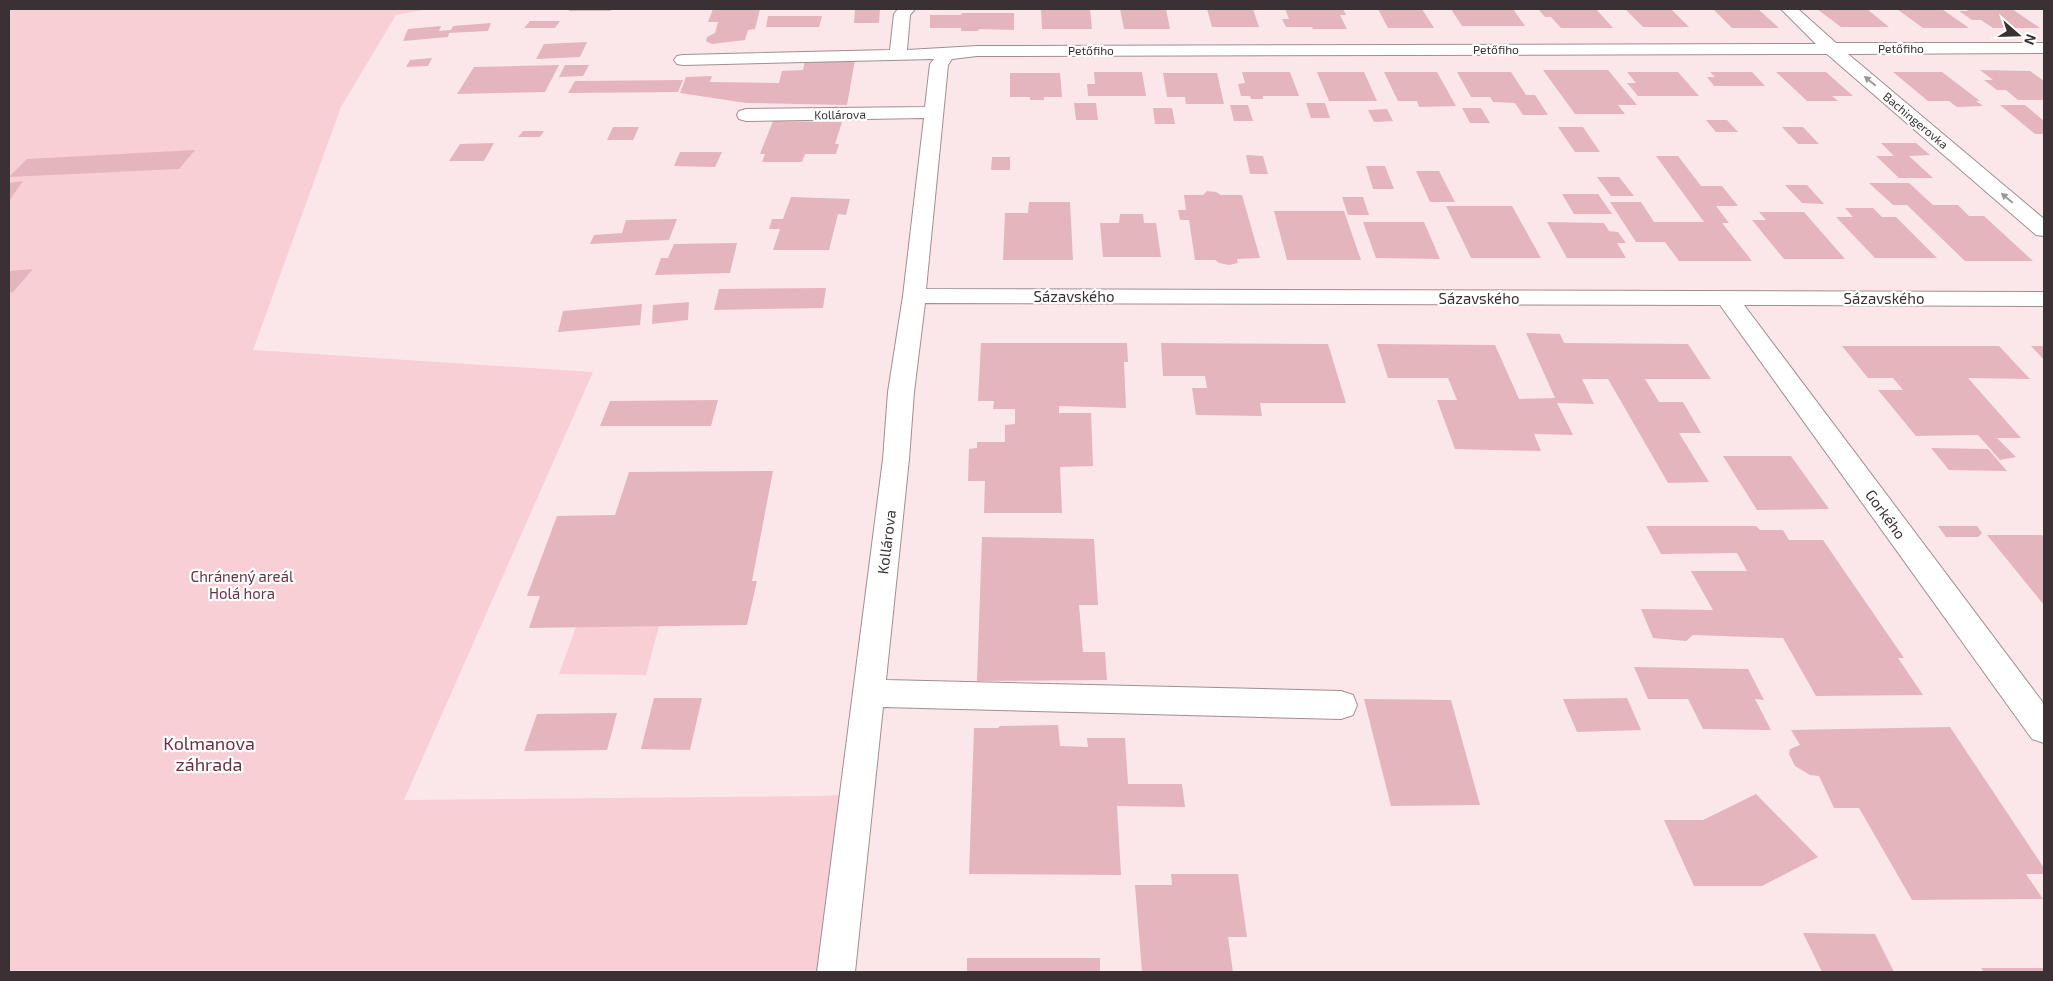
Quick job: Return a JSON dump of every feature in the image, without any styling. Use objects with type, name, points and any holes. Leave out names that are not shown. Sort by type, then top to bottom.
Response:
[{"type":"street","points":[[898,55],[902,14],[906,9]]},
{"type":"street","name":"Bachingerovka","points":[[1788,9],[2044,230]]},
{"type":"street","name":"Petőfiho","points":[[684,60],[947,54],[977,51],[2044,48]]},
{"type":"street","name":"Kollárova","points":[[836,972],[896,459],[901,392],[914,296],[938,64],[947,54]]},
{"type":"street","name":"Kollárova","points":[[746,115],[933,112]]},
{"type":"street","name":"Sázavského","points":[[914,296],[2044,298]]},
{"type":"street","name":"Gorkého","points":[[1727,298],[2044,729]]},
{"type":"street","points":[[868,693],[1342,705]]},
{"type":"green space","name":"Kolmanova záhrada","points":[[9,9],[427,9],[396,15],[341,107],[253,350],[593,372],[404,800],[822,796],[853,794],[847,882],[836,972],[9,972]]},
{"type":"green space","points":[[659,626],[646,675],[559,674],[576,627]]},
{"type":"building","points":[[570,9],[612,9],[611,11],[569,11]]},
{"type":"building","points":[[713,9],[760,9],[755,29],[748,30],[745,40],[712,44],[706,41],[707,37],[715,33],[718,22],[708,22]]},
{"type":"building","points":[[855,9],[880,9],[879,23],[854,23]]},
{"type":"building","points":[[1041,9],[1090,9],[1092,29],[1042,29]]},
{"type":"building","points":[[1120,9],[1166,9],[1170,29],[1124,29]]},
{"type":"building","points":[[1207,9],[1253,9],[1259,27],[1212,27]]},
{"type":"building","points":[[1285,9],[1343,9],[1346,15],[1340,15],[1347,29],[1286,27],[1282,19],[1289,19]]},
{"type":"building","points":[[1378,9],[1422,9],[1434,28],[1388,28]]},
{"type":"building","points":[[1451,9],[1513,9],[1525,26],[1462,26]]},
{"type":"building","points":[[1596,9],[1613,28],[1561,28],[1551,17],[1545,17],[1539,10]]},
{"type":"building","points":[[1625,9],[1671,9],[1689,27],[1643,27]]},
{"type":"building","points":[[1713,9],[1758,9],[1779,28],[1732,28]]},
{"type":"building","points":[[1817,9],[1867,9],[1889,27],[1841,27]]},
{"type":"building","points":[[1897,9],[1942,9],[1969,28],[1923,28]]},
{"type":"building","points":[[1965,9],[2012,9],[2040,28],[1993,28],[1981,20],[1972,20],[1959,11],[1968,11]]},
{"type":"building","points":[[962,13],[1014,13],[1014,30],[979,29],[978,31],[961,31],[961,28],[930,28],[930,15],[961,15]]},
{"type":"building","points":[[768,16],[822,16],[819,27],[766,27]]},
{"type":"building","points":[[530,21],[560,21],[555,28],[524,28]]},
{"type":"building","points":[[491,23],[488,31],[449,33],[448,37],[403,41],[408,29],[441,26],[439,31],[451,30],[453,26]]},
{"type":"building","points":[[587,42],[580,57],[536,59],[544,44]]},
{"type":"building","points":[[432,58],[428,66],[406,67],[410,60]]},
{"type":"building","points":[[855,60],[847,105],[746,103],[680,93],[686,77],[712,76],[710,82],[779,83],[782,71],[803,70],[805,61]]},
{"type":"building","points":[[559,65],[545,92],[457,94],[474,67]]},
{"type":"building","points":[[565,65],[589,65],[583,76],[559,77]]},
{"type":"building","points":[[1543,70],[1608,70],[1637,105],[1618,105],[1625,114],[1575,114]]},
{"type":"building","points":[[1980,70],[2030,71],[2044,81],[2044,100],[2018,100],[2006,90],[1997,90],[1984,80],[1993,80]]},
{"type":"building","points":[[1094,72],[1142,72],[1146,96],[1088,96],[1087,84],[1095,84]]},
{"type":"building","points":[[1242,72],[1290,72],[1299,96],[1263,96],[1263,99],[1251,99],[1250,96],[1241,96],[1238,84],[1245,83]]},
{"type":"building","points":[[1317,72],[1364,72],[1377,101],[1329,101]]},
{"type":"building","points":[[1384,72],[1437,72],[1456,106],[1419,107],[1417,101],[1398,101]]},
{"type":"building","points":[[1457,72],[1511,72],[1526,95],[1535,95],[1548,115],[1523,115],[1515,103],[1493,102],[1490,97],[1471,97]]},
{"type":"building","points":[[1627,72],[1678,72],[1699,96],[1638,96],[1627,83],[1636,83]]},
{"type":"building","points":[[1710,72],[1752,72],[1765,86],[1714,86],[1707,77],[1715,77]]},
{"type":"building","points":[[1776,72],[1826,72],[1853,96],[1832,96],[1838,101],[1807,101]]},
{"type":"building","points":[[1893,72],[1942,72],[1980,101],[1976,101],[1983,106],[1957,107],[1949,101],[1928,101]]},
{"type":"building","points":[[1010,73],[1060,73],[1062,97],[1044,97],[1044,100],[1030,100],[1030,97],[1010,97]]},
{"type":"building","points":[[1163,73],[1217,73],[1224,104],[1186,104],[1185,97],[1167,97]]},
{"type":"building","points":[[683,80],[678,92],[568,93],[575,81]]},
{"type":"building","points":[[1074,103],[1096,103],[1098,120],[1076,120]]},
{"type":"building","points":[[1306,103],[1325,103],[1330,118],[1311,118]]},
{"type":"building","points":[[1230,105],[1248,105],[1253,121],[1234,121]]},
{"type":"building","points":[[2000,105],[2025,105],[2044,121],[2044,134],[2035,134]]},
{"type":"building","points":[[1153,108],[1172,108],[1175,124],[1155,124]]},
{"type":"building","points":[[1462,108],[1481,108],[1490,123],[1470,123]]},
{"type":"building","points":[[1387,109],[1393,121],[1374,122],[1368,110]]},
{"type":"building","points":[[1706,120],[1727,120],[1738,132],[1716,132]]},
{"type":"building","points":[[773,121],[842,122],[835,144],[839,144],[836,154],[805,154],[802,162],[762,162],[765,154],[760,154]]},
{"type":"building","points":[[613,127],[639,127],[633,140],[607,140]]},
{"type":"building","points":[[1558,127],[1583,127],[1600,152],[1575,152]]},
{"type":"building","points":[[1782,127],[1803,127],[1819,144],[1798,144]]},
{"type":"building","points":[[523,131],[544,131],[540,137],[518,137]]},
{"type":"building","points":[[494,143],[484,161],[449,161],[460,144]]},
{"type":"building","points":[[1881,143],[1916,143],[1930,155],[1909,156],[1933,178],[1899,178],[1876,156],[1894,156]]},
{"type":"building","points":[[195,150],[179,169],[9,177],[27,159]]},
{"type":"building","points":[[680,152],[722,152],[715,167],[674,166]]},
{"type":"building","points":[[1246,155],[1263,156],[1268,174],[1250,174]]},
{"type":"building","points":[[1656,156],[1678,156],[1701,186],[1722,186],[1738,206],[1716,206],[1729,223],[1722,223],[1752,261],[1679,261],[1665,242],[1636,242],[1610,202],[1641,202],[1654,222],[1704,222]]},
{"type":"building","points":[[992,157],[1010,157],[1010,170],[991,170]]},
{"type":"building","points":[[1366,166],[1385,166],[1394,189],[1373,189]]},
{"type":"building","points":[[1416,171],[1439,171],[1455,202],[1430,202]]},
{"type":"building","points":[[1597,177],[1619,177],[1634,196],[1611,196]]},
{"type":"building","points":[[23,181],[9,201],[9,183]]},
{"type":"building","points":[[1869,183],[1909,183],[1933,205],[1958,205],[1969,216],[1984,216],[2033,261],[1965,261],[1907,205],[1893,205]]},
{"type":"building","points":[[1785,185],[1807,185],[1824,204],[1802,203]]},
{"type":"building","points":[[1207,191],[1216,192],[1221,195],[1242,195],[1260,258],[1237,259],[1238,263],[1229,265],[1215,260],[1195,260],[1189,220],[1180,220],[1178,210],[1186,210],[1184,195],[1203,195]]},
{"type":"building","points":[[1562,194],[1598,194],[1612,214],[1574,214]]},
{"type":"building","points":[[791,197],[850,199],[846,215],[838,214],[829,250],[773,250],[780,229],[769,229],[772,219],[783,219]]},
{"type":"building","points":[[1342,197],[1363,197],[1369,215],[1348,215]]},
{"type":"building","points":[[1029,202],[1070,202],[1073,260],[1003,260],[1005,213],[1028,213]]},
{"type":"building","points":[[1446,206],[1512,206],[1541,258],[1471,258]]},
{"type":"building","points":[[1845,208],[1873,208],[1882,217],[1896,217],[1937,258],[1875,258],[1836,217],[1853,217]]},
{"type":"building","points":[[1274,211],[1344,211],[1361,260],[1287,260]]},
{"type":"building","points":[[1759,212],[1804,212],[1845,259],[1784,259],[1752,220],[1766,220]]},
{"type":"building","points":[[1120,214],[1143,214],[1144,223],[1156,223],[1161,257],[1103,257],[1100,223],[1119,223]]},
{"type":"building","points":[[677,219],[669,240],[590,244],[594,235],[622,233],[626,220]]},
{"type":"building","points":[[1363,222],[1424,222],[1440,259],[1376,258]]},
{"type":"building","points":[[1547,222],[1604,223],[1609,231],[1618,232],[1626,243],[1617,243],[1626,258],[1567,258]]},
{"type":"building","points":[[737,243],[730,273],[655,275],[661,258],[668,258],[674,244]]},
{"type":"building","points":[[33,269],[13,292],[9,293],[9,271]]},
{"type":"building","points":[[826,288],[823,308],[714,310],[719,289]]},
{"type":"building","points":[[689,302],[688,320],[652,324],[653,305]]},
{"type":"building","points":[[642,304],[640,325],[558,332],[563,311]]},
{"type":"building","points":[[1526,333],[1560,334],[1564,343],[1688,344],[1711,379],[1645,379],[1659,402],[1683,402],[1701,433],[1679,433],[1709,482],[1668,483],[1608,379],[1582,379],[1594,404],[1557,403],[1573,435],[1534,434],[1541,451],[1455,449],[1437,400],[1457,400],[1448,378],[1388,378],[1377,344],[1495,345],[1519,399],[1555,398]]},
{"type":"building","points":[[981,343],[1127,343],[1128,362],[1124,362],[1126,408],[1059,406],[1059,413],[1091,413],[1093,466],[1060,467],[1062,513],[984,513],[985,481],[968,481],[969,449],[977,448],[977,442],[1005,442],[1005,425],[1015,424],[1015,409],[993,409],[994,401],[978,401]]},
{"type":"building","points":[[1161,343],[1328,344],[1346,403],[1260,403],[1262,416],[1196,415],[1192,388],[1207,388],[1205,376],[1163,376]]},
{"type":"building","points":[[1842,346],[1999,346],[2030,379],[1968,378],[2021,438],[1997,438],[2016,457],[2000,460],[1978,435],[1916,436],[1878,390],[1903,390],[1893,378],[1868,378]]},
{"type":"building","points":[[2031,346],[2044,346],[2044,360]]},
{"type":"building","points":[[718,400],[711,426],[600,426],[610,401]]},
{"type":"building","points":[[1931,448],[1988,449],[2007,471],[1949,470]]},
{"type":"building","points":[[1723,456],[1791,456],[1829,509],[1757,510]]},
{"type":"building","points":[[773,471],[752,581],[757,581],[747,625],[529,628],[540,596],[527,596],[557,516],[615,515],[629,472]]},
{"type":"building","points":[[1646,526],[1756,526],[1760,530],[1783,530],[1789,540],[1823,540],[1904,658],[1898,658],[1923,695],[1816,696],[1783,638],[1693,635],[1686,641],[1653,638],[1641,609],[1713,610],[1691,571],[1747,571],[1737,553],[1661,554]]},
{"type":"building","points":[[1938,526],[1977,526],[1982,533],[1978,537],[1946,537]]},
{"type":"building","points":[[1987,535],[2042,535],[2044,538],[2044,605]]},
{"type":"building","points":[[982,537],[1094,539],[1098,605],[1079,605],[1083,652],[1105,652],[1107,680],[977,681]]},
{"type":"building","points":[[1634,667],[1748,669],[1764,700],[1755,699],[1771,730],[1703,729],[1688,699],[1648,699]]},
{"type":"building","points":[[654,698],[702,698],[690,750],[641,749]]},
{"type":"building","points":[[1627,698],[1641,730],[1577,732],[1563,699]]},
{"type":"building","points":[[1364,699],[1451,700],[1480,805],[1391,806]]},
{"type":"building","points":[[617,713],[607,750],[524,751],[537,714]]},
{"type":"building","points":[[1058,725],[1060,746],[1088,747],[1087,738],[1125,738],[1128,784],[1182,784],[1185,807],[1117,806],[1121,875],[969,874],[974,728]]},
{"type":"building","points":[[1950,727],[2044,868],[2044,874],[2026,874],[2043,899],[1912,900],[1859,808],[1834,808],[1819,776],[1810,775],[1795,766],[1789,754],[1790,749],[1800,745],[1791,730]]},
{"type":"building","points":[[1756,794],[1818,857],[1762,886],[1694,886],[1664,820],[1703,820]]},
{"type":"building","points":[[1171,874],[1238,874],[1247,937],[1228,937],[1233,972],[1142,972],[1135,885],[1172,885]]},
{"type":"building","points":[[1803,933],[1875,934],[1894,972],[1822,972]]},
{"type":"building","points":[[967,958],[1100,958],[1100,972],[967,972]]},
{"type":"building","points":[[1981,968],[2044,968],[2044,972],[1984,972]]},
{"type":"park label","name":"Chránený areál Holá hora","points":[[242,584]]}]
